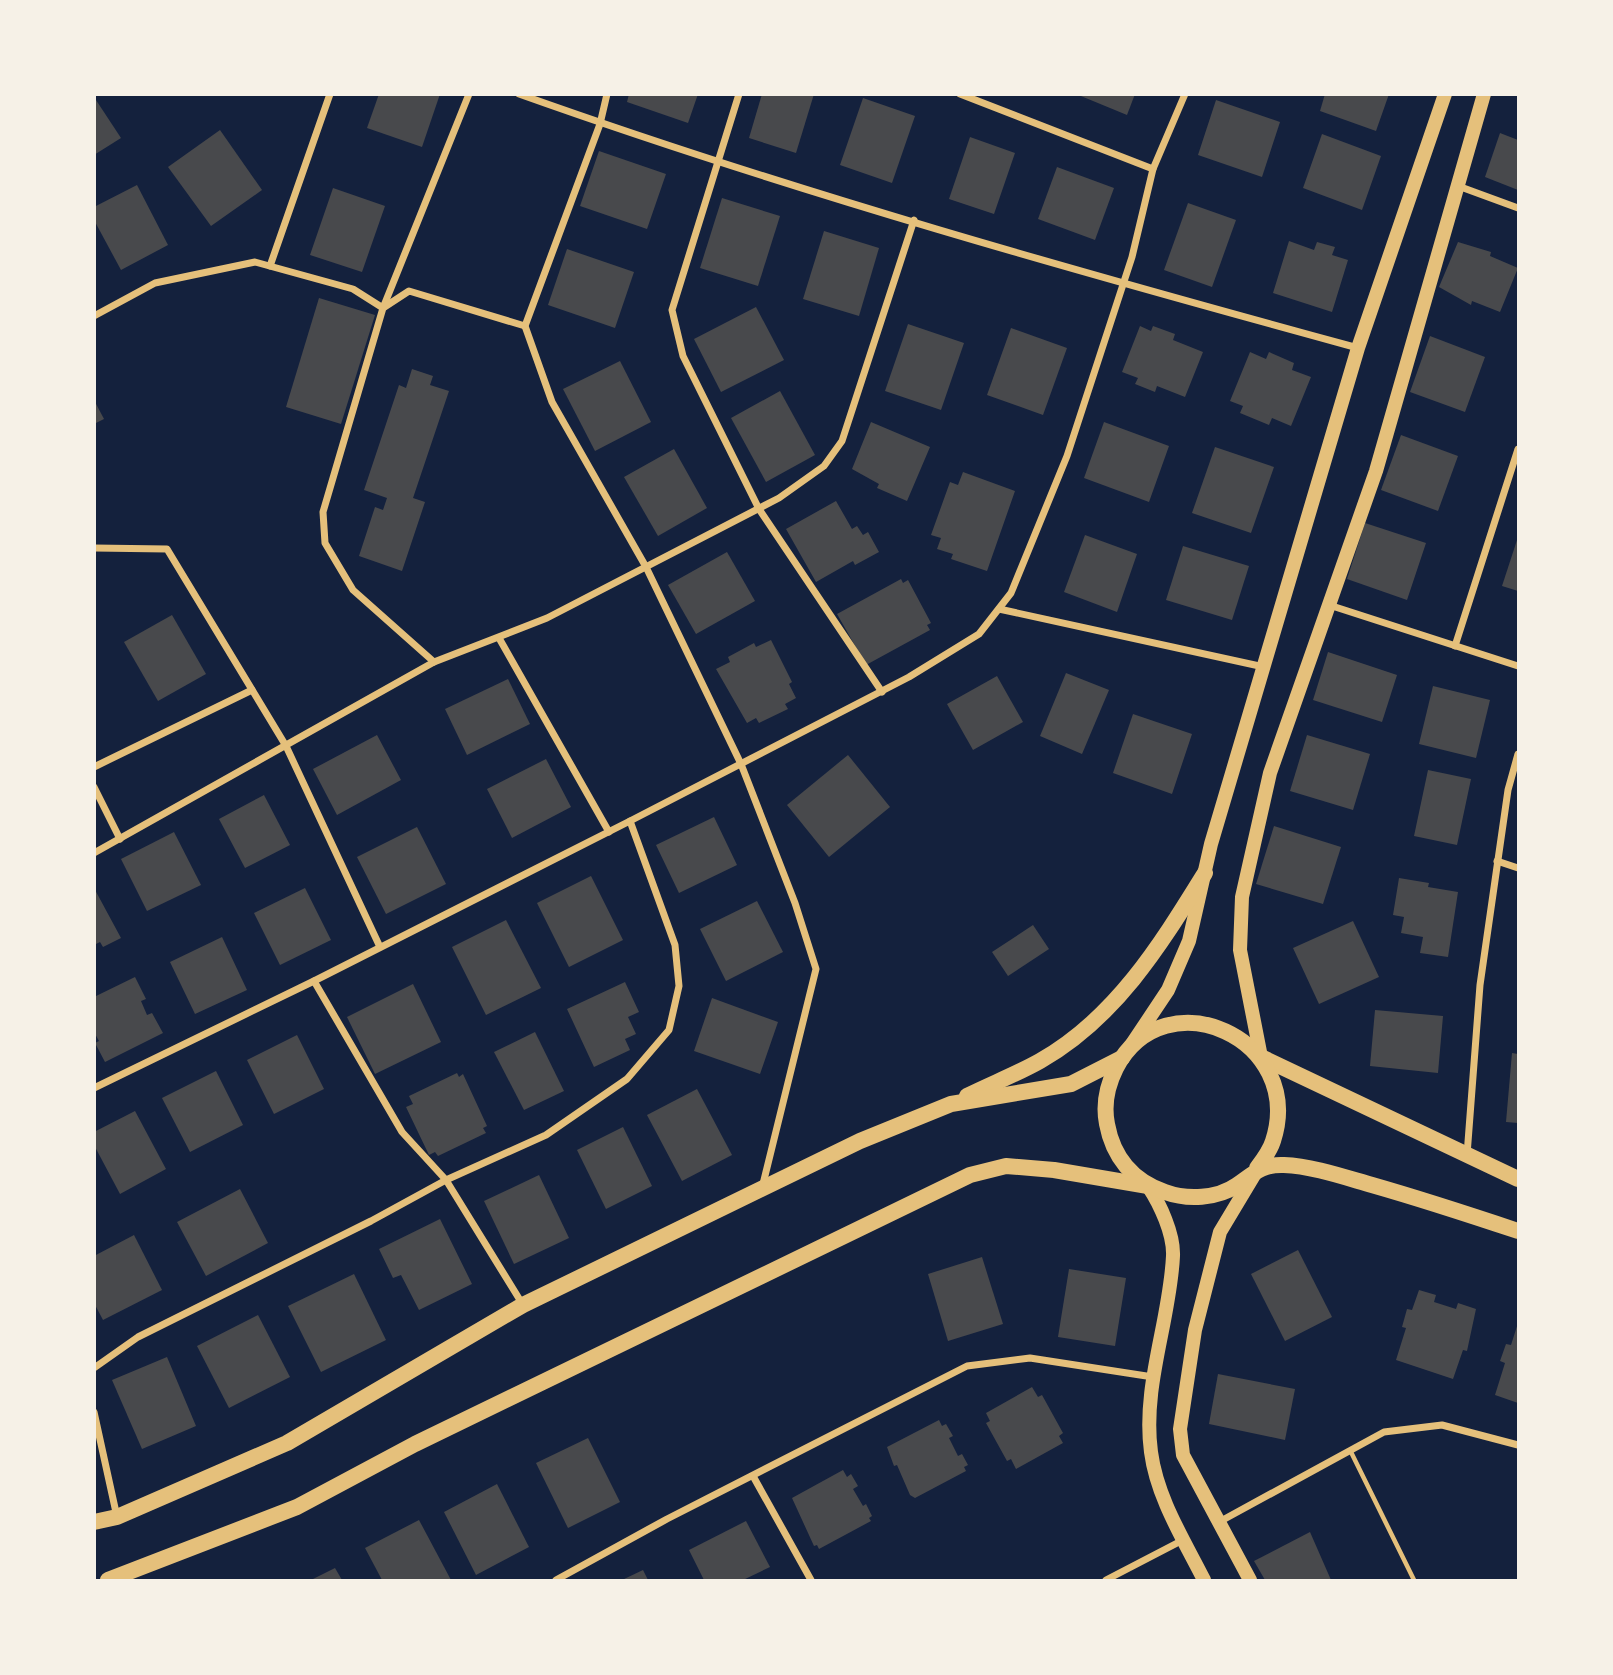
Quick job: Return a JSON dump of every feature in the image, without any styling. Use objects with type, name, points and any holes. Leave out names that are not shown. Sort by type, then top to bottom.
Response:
[{"type":"main road","points":[[1204,1580],[1160,1490],[1151,1451],[1153,1377],[1173,1254],[1159,1203],[1148,1186],[1125,1167],[1110,1142],[1104,1113],[1108,1084],[1122,1058],[1168,990],[1189,941],[1205,873],[1358,348],[1445,94]]},
{"type":"main road","points":[[1250,1580],[1183,1455],[1180,1429],[1195,1330],[1220,1232],[1273,1143],[1279,1114],[1275,1084],[1261,1057],[1240,950],[1242,897],[1270,773],[1376,471],[1484,94]]},
{"type":"main road","points":[[94,1522],[117,1517],[288,1443],[523,1305],[860,1141],[951,1104],[1041,1060],[1093,1022],[1137,977],[1205,873]]},
{"type":"main road","points":[[951,1104],[1072,1084],[1122,1058],[1141,1039],[1165,1027],[1191,1023],[1218,1027],[1242,1039],[1261,1057],[1467,1157],[1518,1178]]},
{"type":"main road","points":[[108,1580],[297,1507],[415,1444],[970,1175],[1006,1166],[1054,1170],[1148,1186],[1176,1196],[1206,1197],[1234,1187],[1258,1168],[1283,1165],[1337,1175],[1518,1231]]},
{"type":"street","points":[[270,266],[330,94]]},
{"type":"street","points":[[434,662],[413,641],[386,623],[353,590],[325,543],[323,512],[383,308],[469,94]]},
{"type":"street","points":[[519,94],[600,124],[1123,284],[1358,348]]},
{"type":"street","points":[[607,94],[600,124],[525,326],[552,402],[646,567],[741,764],[795,903],[816,969],[761,1190]]},
{"type":"street","points":[[739,94],[672,310],[683,356],[759,509],[882,692]]},
{"type":"street","points":[[961,94],[1153,169]]},
{"type":"street","points":[[94,1088],[314,981],[882,692],[979,634],[1011,593],[1067,456],[1123,284],[1153,169],[1185,94]]},
{"type":"street","points":[[1457,186],[1518,208]]},
{"type":"street","points":[[94,853],[434,662],[547,618],[759,509],[824,466],[842,441],[915,220]]},
{"type":"street","points":[[94,316],[155,283],[256,262],[353,289],[383,308]]},
{"type":"street","points":[[383,308],[409,291],[525,326]]},
{"type":"street","points":[[1455,646],[1518,449]]},
{"type":"street","points":[[94,548],[167,549],[286,746],[380,947]]},
{"type":"street","points":[[1329,605],[1518,666]]},
{"type":"street","points":[[999,609],[1264,667]]},
{"type":"street","points":[[499,638],[608,832]]},
{"type":"street","points":[[94,767],[252,690]]},
{"type":"street","points":[[1467,1157],[1480,985],[1508,790],[1518,754]]},
{"type":"street","points":[[94,788],[120,839]]},
{"type":"street","points":[[94,1368],[138,1337],[371,1221],[446,1180],[546,1135],[627,1079],[669,1030],[679,986],[675,945],[630,821]]},
{"type":"street","points":[[1497,861],[1518,868]]},
{"type":"street","points":[[314,981],[402,1132],[446,1180],[523,1305]]},
{"type":"street","points":[[556,1580],[753,1475],[967,1366],[1030,1358],[1153,1377]]},
{"type":"street","points":[[94,1412],[117,1517]]},
{"type":"street","points":[[1219,1522],[1384,1432],[1442,1425],[1518,1445]]},
{"type":"street","points":[[753,1475],[811,1580]]},
{"type":"street","points":[[1106,1580],[1183,1540]]},
{"type":"lane","points":[[1350,1450],[1414,1580]]},
{"type":"building","points":[[379,94],[440,94],[422,147],[367,128]]},
{"type":"building","points":[[629,94],[698,94],[688,123],[627,102]]},
{"type":"building","points":[[762,94],[814,94],[796,153],[749,138]]},
{"type":"building","points":[[1076,94],[1135,94],[1127,115]]},
{"type":"building","points":[[1325,94],[1389,94],[1376,131],[1320,111]]},
{"type":"building","points":[[94,97],[121,138],[94,155]]},
{"type":"building","points":[[863,98],[915,116],[892,183],[840,165]]},
{"type":"building","points":[[1216,100],[1280,122],[1262,177],[1198,155]]},
{"type":"building","points":[[220,130],[262,190],[211,226],[168,167]]},
{"type":"building","points":[[1500,133],[1518,140],[1518,190],[1485,177]]},
{"type":"building","points":[[1322,134],[1381,156],[1362,210],[1303,188]]},
{"type":"building","points":[[970,137],[1015,153],[994,214],[949,199]]},
{"type":"building","points":[[599,151],[666,174],[647,229],[580,206]]},
{"type":"building","points":[[1057,167],[1114,188],[1095,240],[1038,219]]},
{"type":"building","points":[[137,185],[168,245],[121,270],[94,220],[94,207]]},
{"type":"building","points":[[333,188],[385,206],[362,272],[310,255]]},
{"type":"building","points":[[722,198],[780,216],[758,286],[700,268]]},
{"type":"building","points":[[1188,203],[1236,220],[1212,287],[1164,270]]},
{"type":"building","points":[[824,231],[879,248],[859,316],[803,299]]},
{"type":"building","points":[[1289,241],[1314,250],[1317,242],[1335,247],[1332,255],[1348,260],[1332,312],[1273,293]]},
{"type":"building","points":[[1458,242],[1491,252],[1490,256],[1518,268],[1500,312],[1472,301],[1471,305],[1439,287]]},
{"type":"building","points":[[567,249],[634,272],[615,328],[548,305]]},
{"type":"building","points":[[319,298],[375,315],[341,424],[286,407]]},
{"type":"building","points":[[756,307],[784,360],[721,392],[694,339]]},
{"type":"building","points":[[908,324],[964,343],[941,410],[885,391]]},
{"type":"building","points":[[1140,326],[1151,331],[1153,326],[1175,334],[1173,340],[1203,352],[1185,397],[1157,386],[1155,392],[1135,384],[1138,378],[1122,372]]},
{"type":"building","points":[[1011,328],[1067,348],[1043,415],[987,395]]},
{"type":"building","points":[[1430,336],[1485,357],[1465,412],[1410,392]]},
{"type":"building","points":[[1250,352],[1266,359],[1269,352],[1294,363],[1292,370],[1311,377],[1291,426],[1272,418],[1269,425],[1240,413],[1243,406],[1230,401]]},
{"type":"building","points":[[620,361],[651,422],[595,451],[563,389]]},
{"type":"building","points":[[412,369],[433,376],[430,385],[449,391],[413,498],[425,502],[402,571],[359,556],[375,507],[383,510],[387,498],[364,490],[399,385],[406,388]]},
{"type":"building","points":[[780,391],[815,455],[766,482],[731,418]]},
{"type":"building","points":[[94,400],[104,419],[94,424]]},
{"type":"building","points":[[871,422],[930,447],[907,501],[877,488],[879,484],[852,469]]},
{"type":"building","points":[[1104,422],[1169,446],[1149,502],[1084,478]]},
{"type":"building","points":[[1401,435],[1458,456],[1438,511],[1381,490]]},
{"type":"building","points":[[1215,447],[1274,467],[1251,533],[1192,513]]},
{"type":"building","points":[[674,449],[707,508],[658,536],[624,477]]},
{"type":"building","points":[[963,472],[1015,491],[987,571],[951,559],[953,554],[937,549],[941,538],[931,535],[950,482],[958,485]]},
{"type":"building","points":[[836,501],[852,529],[857,526],[863,535],[868,532],[879,552],[855,565],[853,561],[816,582],[786,529]]},
{"type":"building","points":[[1365,523],[1426,543],[1407,600],[1347,579]]},
{"type":"building","points":[[1085,535],[1137,554],[1117,612],[1064,592]]},
{"type":"building","points":[[1518,537],[1518,591],[1502,586]]},
{"type":"building","points":[[1183,546],[1249,566],[1232,620],[1166,600]]},
{"type":"building","points":[[727,552],[755,601],[696,634],[668,585]]},
{"type":"building","points":[[901,579],[903,583],[908,580],[931,623],[927,625],[930,630],[866,665],[837,614]]},
{"type":"building","points":[[172,615],[206,674],[158,701],[124,642]]},
{"type":"building","points":[[771,640],[792,682],[789,684],[796,698],[785,704],[788,709],[759,723],[756,718],[747,723],[716,669],[730,662],[728,657],[754,643],[756,647]]},
{"type":"building","points":[[1328,652],[1397,675],[1382,722],[1313,700]]},
{"type":"building","points":[[1066,673],[1109,690],[1082,754],[1040,736]]},
{"type":"building","points":[[997,676],[1023,722],[973,750],[947,704]]},
{"type":"building","points":[[508,679],[530,724],[467,755],[445,709]]},
{"type":"building","points":[[1433,686],[1490,700],[1476,758],[1419,744]]},
{"type":"building","points":[[1133,714],[1192,734],[1172,794],[1113,773]]},
{"type":"building","points":[[377,735],[401,780],[337,815],[313,769]]},
{"type":"building","points":[[1307,735],[1370,754],[1353,810],[1290,791]]},
{"type":"building","points":[[848,755],[890,807],[829,857],[787,805]]},
{"type":"building","points":[[546,759],[571,807],[512,838],[487,789]]},
{"type":"building","points":[[1428,770],[1471,779],[1457,845],[1414,836]]},
{"type":"building","points":[[264,795],[290,845],[245,868],[219,819]]},
{"type":"building","points":[[714,817],[737,865],[679,893],[656,845]]},
{"type":"building","points":[[1274,826],[1341,847],[1323,904],[1256,884]]},
{"type":"building","points":[[417,827],[446,884],[386,914],[357,857]]},
{"type":"building","points":[[174,832],[201,885],[147,911],[121,859]]},
{"type":"building","points":[[591,876],[623,940],[569,967],[537,903]]},
{"type":"building","points":[[1399,878],[1458,892],[1448,957],[1420,953],[1423,937],[1401,933],[1404,917],[1393,915]]},
{"type":"building","points":[[94,888],[121,938],[103,947],[100,942],[94,945]]},
{"type":"building","points":[[305,888],[331,940],[280,965],[254,913]]},
{"type":"building","points":[[757,901],[783,952],[726,981],[700,929]]},
{"type":"building","points":[[506,920],[541,988],[486,1015],[452,947]]},
{"type":"building","points":[[1353,921],[1379,977],[1319,1004],[1293,948]]},
{"type":"building","points":[[1033,925],[1049,949],[1008,976],[992,952]]},
{"type":"building","points":[[222,937],[247,990],[195,1014],[170,962]]},
{"type":"building","points":[[135,977],[146,999],[141,1001],[147,1015],[152,1013],[163,1033],[105,1062],[95,1043],[99,1041],[94,1032],[94,997]]},
{"type":"building","points":[[625,982],[639,1012],[628,1017],[636,1034],[625,1039],[630,1050],[594,1067],[567,1009]]},
{"type":"building","points":[[413,984],[441,1042],[375,1074],[347,1017]]},
{"type":"building","points":[[712,998],[778,1022],[760,1074],[694,1051]]},
{"type":"building","points":[[1375,1010],[1443,1016],[1438,1073],[1370,1066]]},
{"type":"building","points":[[535,1032],[564,1091],[524,1110],[494,1052]]},
{"type":"building","points":[[297,1035],[324,1089],[274,1114],[247,1060]]},
{"type":"building","points":[[1512,1053],[1518,1054],[1518,1123],[1506,1122]]},
{"type":"building","points":[[216,1071],[243,1125],[190,1152],[162,1098]]},
{"type":"building","points":[[457,1073],[459,1077],[463,1074],[487,1126],[483,1128],[486,1133],[438,1156],[435,1152],[429,1155],[406,1107],[413,1104],[409,1096]]},
{"type":"building","points":[[697,1089],[732,1155],[682,1181],[647,1115]]},
{"type":"building","points":[[135,1111],[166,1169],[120,1194],[94,1145],[94,1132]]},
{"type":"building","points":[[623,1127],[652,1186],[606,1209],[577,1150]]},
{"type":"building","points":[[539,1175],[569,1238],[514,1264],[484,1201]]},
{"type":"building","points":[[240,1189],[268,1243],[206,1276],[177,1222]]},
{"type":"building","points":[[440,1219],[472,1284],[419,1310],[401,1275],[393,1278],[379,1249]]},
{"type":"building","points":[[134,1235],[162,1290],[103,1320],[94,1303],[94,1256]]},
{"type":"building","points":[[1298,1250],[1332,1317],[1285,1341],[1251,1274]]},
{"type":"building","points":[[982,1257],[1003,1324],[948,1341],[928,1274]]},
{"type":"building","points":[[1069,1269],[1126,1278],[1115,1346],[1058,1337]]},
{"type":"building","points":[[354,1274],[386,1340],[321,1372],[288,1306]]},
{"type":"building","points":[[1419,1290],[1436,1295],[1434,1302],[1456,1309],[1458,1303],[1476,1309],[1467,1351],[1463,1350],[1453,1379],[1396,1360],[1406,1328],[1402,1327],[1407,1309],[1412,1310]]},
{"type":"building","points":[[258,1315],[290,1377],[229,1408],[197,1346]]},
{"type":"building","points":[[1518,1323],[1518,1403],[1495,1395],[1505,1363],[1500,1361],[1506,1344],[1511,1345]]},
{"type":"building","points":[[167,1357],[196,1426],[142,1449],[112,1380]]},
{"type":"building","points":[[1218,1374],[1295,1389],[1285,1440],[1209,1424]]},
{"type":"building","points":[[1032,1387],[1038,1397],[1042,1395],[1063,1433],[1059,1436],[1063,1443],[1016,1469],[1011,1459],[1007,1461],[986,1423],[990,1421],[986,1413]]},
{"type":"building","points":[[939,1420],[942,1426],[946,1424],[953,1436],[949,1438],[958,1456],[962,1454],[968,1465],[964,1467],[966,1471],[915,1498],[910,1495],[897,1465],[894,1466],[887,1447]]},
{"type":"building","points":[[588,1438],[620,1502],[568,1528],[536,1463]]},
{"type":"building","points":[[843,1470],[847,1477],[851,1474],[858,1486],[853,1489],[863,1506],[866,1504],[872,1516],[869,1518],[871,1521],[819,1549],[817,1545],[814,1546],[792,1498]]},
{"type":"building","points":[[497,1484],[529,1547],[476,1575],[444,1512]]},
{"type":"building","points":[[419,1520],[451,1580],[382,1580],[365,1548]]},
{"type":"building","points":[[746,1521],[770,1567],[743,1580],[704,1580],[689,1550]]},
{"type":"building","points":[[1310,1532],[1331,1580],[1265,1580],[1254,1561]]},
{"type":"building","points":[[335,1568],[342,1580],[311,1580]]},
{"type":"building","points":[[643,1570],[648,1580],[622,1580]]}]
